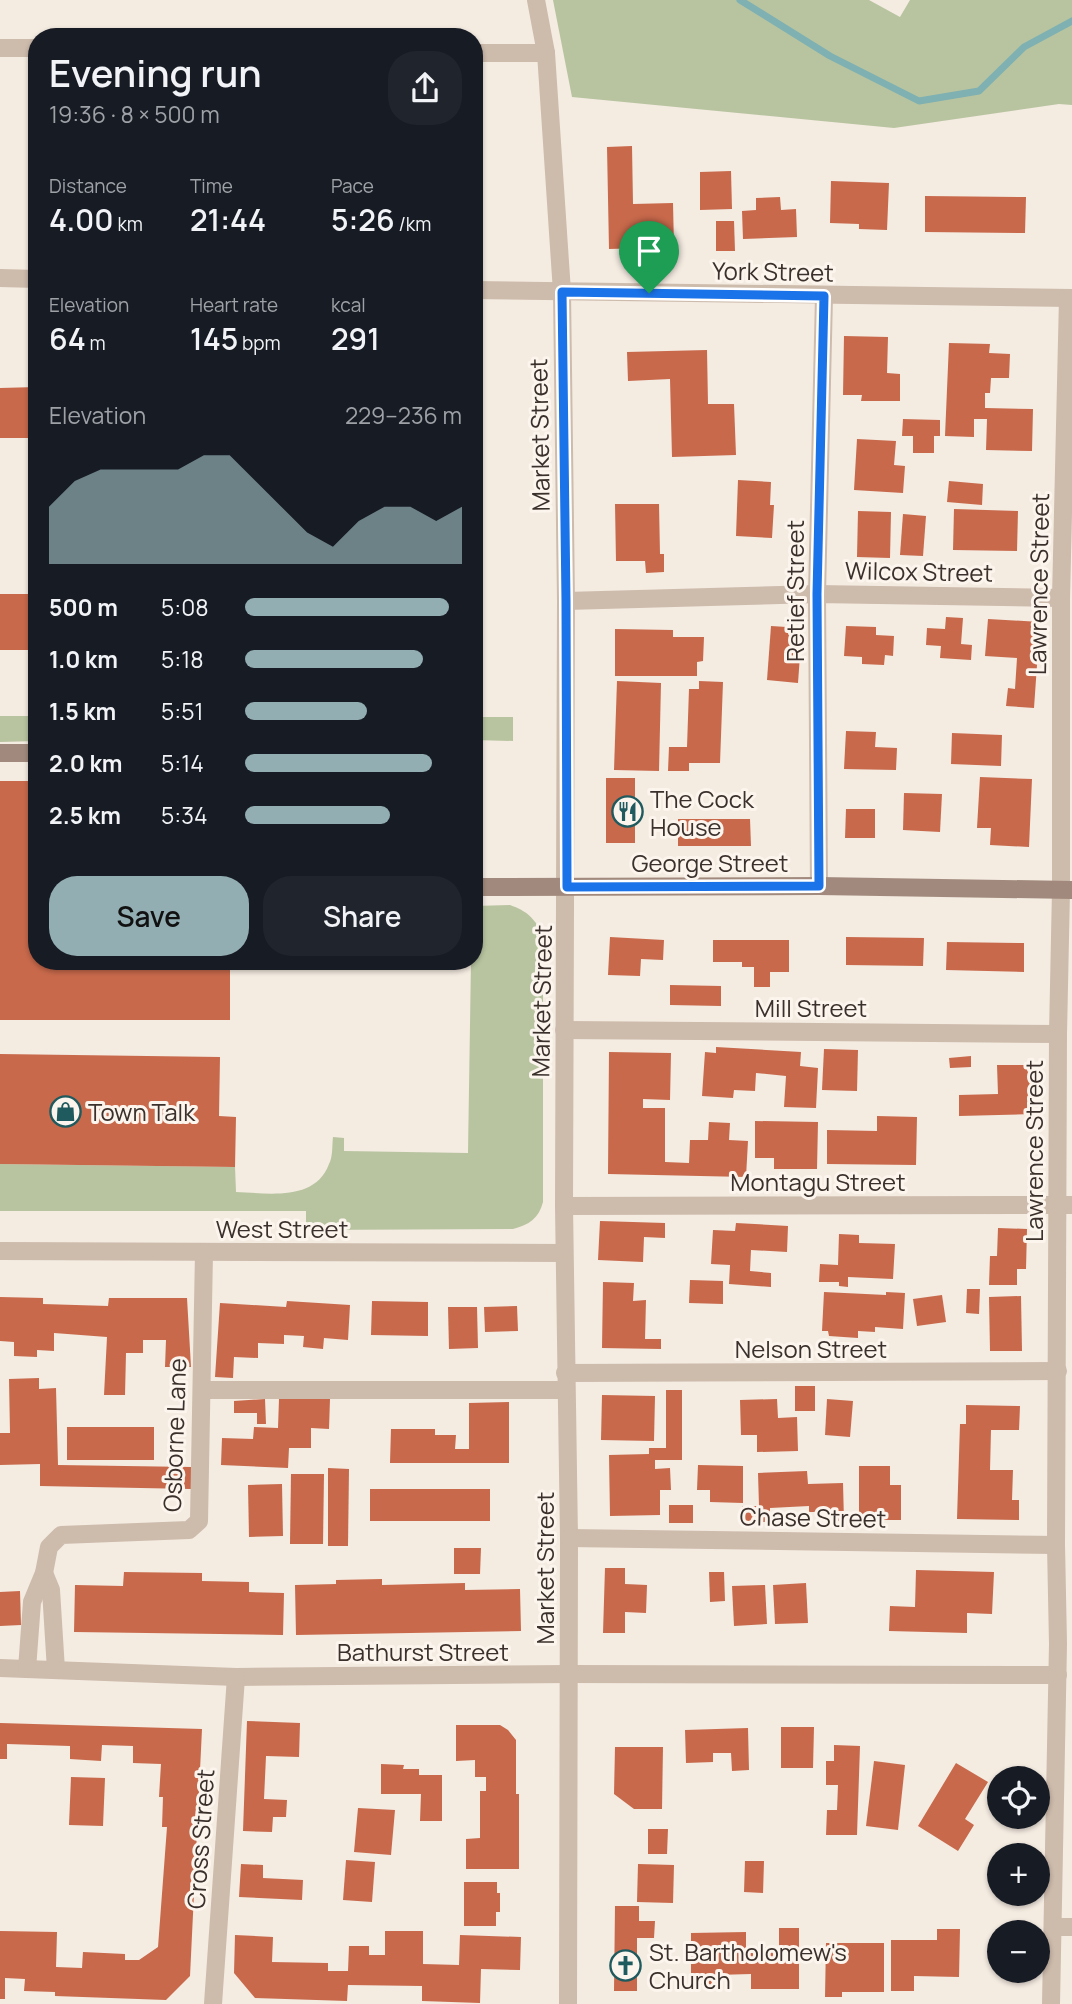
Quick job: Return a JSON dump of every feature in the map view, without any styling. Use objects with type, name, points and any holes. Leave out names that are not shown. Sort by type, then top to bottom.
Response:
[{"type":"main road","points":[[0,753],[28,753]]},
{"type":"main road","name":"George Street","points":[[483,887],[819,886],[1067,890]]},
{"type":"street","name":"Market Street","points":[[536,0],[546,53],[562,292],[566,601],[564,1253],[569,1538],[568,2004]]},
{"type":"street","points":[[0,48],[28,48]]},
{"type":"street","points":[[483,53],[546,53]]},
{"type":"street","points":[[0,278],[28,279]]},
{"type":"street","name":"York Street","points":[[483,290],[1070,298]]},
{"type":"street","name":"Retief Street","points":[[819,886],[817,594],[824,296]]},
{"type":"street","name":"Lawrence Street","points":[[1051,2004],[1058,1675],[1065,1644],[1056,1545],[1058,1371],[1065,1205],[1058,1034],[1067,890],[1067,652],[1061,598],[1070,298]]},
{"type":"street","name":"Wilcox Street","points":[[566,601],[817,594],[1061,598]]},
{"type":"street","name":"Mill Street","points":[[564,1030],[1058,1034]]},
{"type":"street","name":"Montagu Street","points":[[564,1206],[1065,1205]]},
{"type":"street","name":"West Street","points":[[0,1251],[564,1253]]},
{"type":"street","name":"Osborne Lane","points":[[27,1669],[32,1602],[44,1573],[49,1547],[61,1535],[189,1530],[199,1521],[204,1252]]},
{"type":"street","name":"Nelson Street","points":[[202,1390],[1058,1371]]},
{"type":"street","name":"Chase Street","points":[[569,1538],[1056,1545]]},
{"type":"street","points":[[44,1573],[51,1590],[56,1670]]},
{"type":"street","name":"Bathurst Street","points":[[0,1668],[236,1677],[568,1674],[1058,1675]]},
{"type":"street","name":"Cross Street","points":[[213,2004],[236,1677]]},
{"type":"street","points":[[1054,1927],[1072,1927]]},
{"type":"green space","points":[[553,0],[869,0],[900,17],[910,0],[1072,0],[1072,105],[1059,104],[894,128],[572,97]]},
{"type":"green space","points":[[0,716],[28,716],[28,741],[0,742]]},
{"type":"green space","points":[[483,717],[513,717],[513,741],[483,740]]},
{"type":"green space","points":[[510,905],[521,910],[530,916],[543,934],[543,1202],[536,1217],[528,1223],[513,1229],[306,1230],[306,1211],[0,1211],[0,1164],[235,1167],[236,1192],[275,1194],[302,1190],[313,1185],[329,1164],[333,1137],[344,1138],[344,1151],[468,1153],[471,970],[483,970],[483,906]]},
{"type":"building","points":[[632,146],[633,204],[673,203],[674,247],[609,249],[607,147]]},
{"type":"building","points":[[731,171],[732,209],[700,210],[700,172]]},
{"type":"building","points":[[831,181],[889,183],[887,230],[859,229],[859,224],[830,223]]},
{"type":"building","points":[[925,196],[1026,197],[1025,233],[925,232]]},
{"type":"building","points":[[780,197],[781,210],[796,209],[797,237],[743,239],[742,211],[756,210],[756,198]]},
{"type":"building","points":[[716,221],[734,221],[735,251],[716,251]]},
{"type":"building","points":[[844,336],[888,337],[887,373],[900,374],[900,401],[861,401],[862,395],[843,395]]},
{"type":"building","points":[[949,343],[990,344],[989,353],[1010,354],[1009,378],[991,378],[990,393],[985,393],[985,408],[1033,409],[1032,451],[986,450],[987,419],[974,419],[974,437],[945,436]]},
{"type":"building","points":[[707,350],[708,404],[734,404],[736,455],[672,457],[670,379],[628,381],[627,352]]},
{"type":"building","points":[[28,387],[28,438],[0,438],[0,388]]},
{"type":"building","points":[[903,419],[940,420],[940,436],[934,436],[934,453],[913,453],[913,436],[902,436]]},
{"type":"building","points":[[857,439],[896,441],[894,465],[905,466],[903,493],[854,490]]},
{"type":"building","points":[[738,480],[771,482],[770,505],[774,505],[772,538],[736,536]]},
{"type":"building","points":[[949,481],[983,484],[982,505],[947,502]]},
{"type":"building","points":[[615,504],[659,504],[660,554],[664,554],[664,572],[646,573],[645,561],[616,561]]},
{"type":"building","points":[[954,509],[1018,511],[1017,551],[953,550]]},
{"type":"building","points":[[858,511],[891,512],[890,558],[857,557]]},
{"type":"building","points":[[903,514],[926,516],[923,556],[900,555]]},
{"type":"building","points":[[0,594],[28,594],[28,650],[0,650]]},
{"type":"building","points":[[946,617],[963,618],[961,644],[972,645],[971,660],[940,658],[941,646],[926,645],[927,628],[945,629]]},
{"type":"building","points":[[988,619],[1040,622],[1034,708],[1006,706],[1008,688],[1015,689],[1017,658],[985,656]]},
{"type":"building","points":[[771,626],[802,628],[798,683],[767,680]]},
{"type":"building","points":[[846,626],[876,627],[876,635],[894,636],[893,656],[885,655],[884,665],[862,664],[862,657],[844,656]]},
{"type":"building","points":[[615,629],[673,630],[673,637],[704,637],[703,661],[697,662],[697,676],[615,676]]},
{"type":"building","points":[[617,681],[661,683],[659,771],[614,770]]},
{"type":"building","points":[[699,681],[723,682],[720,763],[689,763],[689,771],[668,771],[669,747],[687,747],[689,689],[699,689]]},
{"type":"building","points":[[846,731],[876,732],[875,747],[897,748],[896,770],[844,769]]},
{"type":"building","points":[[952,733],[1002,735],[1001,766],[951,764]]},
{"type":"building","points":[[980,777],[1032,779],[1029,847],[990,845],[991,828],[977,828]]},
{"type":"building","points":[[606,778],[635,778],[635,843],[606,843]]},
{"type":"building","points":[[0,781],[28,781],[28,970],[230,970],[230,1020],[0,1020]]},
{"type":"building","points":[[904,793],[942,794],[940,832],[903,830]]},
{"type":"building","points":[[846,809],[875,809],[875,838],[845,838]]},
{"type":"building","points":[[678,819],[750,819],[751,846],[678,846]]},
{"type":"building","points":[[610,937],[664,940],[663,960],[641,959],[640,976],[608,975]]},
{"type":"building","points":[[846,937],[924,938],[923,966],[846,965]]},
{"type":"building","points":[[713,940],[789,940],[789,972],[770,972],[770,987],[754,987],[754,967],[742,967],[742,962],[713,962]]},
{"type":"building","points":[[947,942],[1024,943],[1024,972],[946,970]]},
{"type":"building","points":[[670,985],[721,986],[721,1006],[670,1005]]},
{"type":"building","points":[[716,1047],[801,1052],[800,1066],[818,1068],[816,1108],[784,1107],[786,1076],[756,1073],[755,1091],[734,1090],[733,1098],[702,1096],[705,1052],[716,1053]]},
{"type":"building","points":[[824,1049],[858,1050],[857,1091],[822,1090]]},
{"type":"building","points":[[609,1052],[671,1053],[670,1100],[643,1099],[643,1108],[665,1108],[665,1162],[689,1163],[690,1140],[708,1140],[709,1122],[730,1123],[729,1140],[748,1141],[746,1177],[608,1174]]},
{"type":"building","points":[[0,1054],[220,1057],[219,1116],[236,1117],[235,1167],[0,1164]]},
{"type":"building","points":[[971,1056],[971,1067],[950,1068],[949,1058]]},
{"type":"building","points":[[997,1065],[1031,1065],[1032,1114],[959,1116],[959,1095],[998,1094]]},
{"type":"building","points":[[877,1116],[917,1117],[916,1165],[827,1164],[827,1130],[877,1131]]},
{"type":"building","points":[[755,1121],[818,1122],[817,1169],[774,1169],[774,1158],[755,1158]]},
{"type":"building","points":[[600,1221],[665,1223],[665,1238],[644,1237],[643,1262],[598,1260]]},
{"type":"building","points":[[736,1223],[788,1226],[787,1252],[751,1250],[750,1271],[771,1273],[771,1287],[729,1284],[730,1265],[711,1264],[713,1230],[735,1231]]},
{"type":"building","points":[[998,1228],[1027,1229],[1026,1269],[1017,1269],[1017,1285],[989,1285],[990,1256],[997,1256]]},
{"type":"building","points":[[839,1234],[859,1235],[859,1243],[895,1244],[893,1279],[848,1277],[848,1287],[839,1286],[839,1282],[819,1282],[820,1264],[838,1265]]},
{"type":"building","points":[[690,1280],[723,1281],[723,1304],[689,1303]]},
{"type":"building","points":[[603,1282],[634,1283],[633,1301],[646,1300],[645,1339],[661,1339],[661,1349],[602,1348]]},
{"type":"building","points":[[967,1289],[980,1289],[979,1314],[966,1313]]},
{"type":"building","points":[[824,1292],[886,1295],[886,1292],[905,1293],[903,1329],[875,1327],[875,1332],[858,1331],[858,1338],[829,1336],[828,1331],[822,1331]]},
{"type":"building","points":[[942,1295],[946,1322],[917,1326],[913,1299]]},
{"type":"building","points":[[1021,1296],[1022,1351],[990,1351],[989,1297]]},
{"type":"building","points":[[0,1297],[43,1298],[43,1304],[108,1306],[109,1298],[187,1298],[191,1367],[165,1367],[166,1340],[143,1340],[143,1353],[126,1353],[125,1395],[104,1395],[107,1337],[54,1333],[54,1351],[37,1350],[37,1357],[14,1356],[14,1342],[0,1341]]},
{"type":"building","points":[[287,1301],[350,1305],[348,1340],[324,1338],[323,1349],[303,1347],[304,1336],[284,1335],[284,1344],[258,1343],[258,1358],[234,1357],[233,1378],[215,1377],[220,1303],[286,1307]]},
{"type":"building","points":[[372,1301],[428,1302],[428,1336],[371,1335]]},
{"type":"building","points":[[517,1306],[518,1331],[485,1332],[484,1307]]},
{"type":"building","points":[[448,1307],[477,1307],[478,1348],[449,1349]]},
{"type":"building","points":[[39,1378],[39,1389],[56,1388],[58,1465],[191,1467],[191,1489],[40,1486],[40,1464],[0,1465],[0,1433],[10,1433],[9,1379]]},
{"type":"building","points":[[795,1386],[815,1386],[815,1411],[795,1411]]},
{"type":"building","points":[[666,1390],[682,1390],[682,1460],[655,1460],[655,1469],[670,1468],[671,1490],[660,1490],[660,1515],[610,1516],[609,1455],[649,1454],[649,1448],[666,1448]]},
{"type":"building","points":[[602,1395],[655,1396],[654,1441],[601,1440]]},
{"type":"building","points":[[265,1399],[266,1424],[257,1424],[257,1413],[234,1413],[234,1401]]},
{"type":"building","points":[[279,1399],[330,1399],[329,1429],[311,1428],[311,1448],[289,1448],[288,1468],[221,1465],[222,1438],[253,1439],[254,1427],[278,1428]]},
{"type":"building","points":[[777,1399],[778,1418],[797,1417],[798,1451],[757,1452],[757,1435],[741,1435],[740,1400]]},
{"type":"building","points":[[827,1399],[853,1401],[850,1437],[825,1435]]},
{"type":"building","points":[[509,1402],[509,1463],[390,1463],[391,1429],[435,1429],[435,1435],[456,1435],[455,1449],[469,1449],[469,1403]]},
{"type":"building","points":[[966,1405],[1020,1406],[1019,1430],[991,1430],[990,1470],[1013,1470],[1012,1500],[1019,1500],[1019,1520],[957,1519],[960,1424],[966,1424]]},
{"type":"building","points":[[67,1427],[154,1427],[154,1460],[67,1460]]},
{"type":"building","points":[[698,1465],[743,1466],[743,1503],[710,1502],[710,1490],[697,1490]]},
{"type":"building","points":[[859,1466],[890,1466],[890,1485],[901,1485],[901,1520],[859,1520]]},
{"type":"building","points":[[328,1468],[349,1469],[348,1546],[328,1546]]},
{"type":"building","points":[[807,1471],[808,1484],[843,1483],[844,1521],[820,1521],[820,1512],[809,1512],[809,1506],[770,1508],[770,1522],[742,1522],[742,1506],[759,1506],[758,1473]]},
{"type":"building","points":[[291,1474],[324,1474],[323,1544],[290,1544]]},
{"type":"building","points":[[282,1484],[283,1536],[249,1537],[248,1485]]},
{"type":"building","points":[[370,1489],[490,1489],[490,1521],[370,1521]]},
{"type":"building","points":[[669,1505],[693,1505],[693,1523],[669,1523]]},
{"type":"building","points":[[454,1548],[481,1548],[480,1574],[454,1574]]},
{"type":"building","points":[[605,1568],[625,1568],[625,1584],[647,1585],[646,1613],[625,1612],[625,1633],[603,1633]]},
{"type":"building","points":[[916,1570],[994,1572],[992,1614],[967,1613],[967,1633],[889,1631],[890,1606],[915,1607]]},
{"type":"building","points":[[124,1572],[202,1573],[202,1581],[249,1582],[249,1592],[284,1593],[283,1635],[74,1632],[75,1585],[123,1586]]},
{"type":"building","points":[[709,1572],[724,1572],[725,1601],[710,1602]]},
{"type":"building","points":[[382,1579],[382,1585],[465,1583],[465,1590],[520,1589],[521,1631],[296,1635],[295,1585],[336,1584],[336,1580]]},
{"type":"building","points":[[806,1583],[808,1623],[775,1624],[773,1585]]},
{"type":"building","points":[[765,1585],[767,1624],[734,1626],[732,1586]]},
{"type":"building","points":[[20,1591],[21,1625],[0,1626],[0,1592]]},
{"type":"building","points":[[247,1721],[300,1723],[299,1757],[266,1756],[264,1799],[287,1800],[286,1817],[273,1817],[272,1832],[243,1831]]},
{"type":"building","points":[[0,1723],[202,1729],[190,1976],[166,2000],[55,1996],[55,1992],[24,1991],[25,1979],[5,1978],[5,1999],[0,1999],[0,1931],[57,1932],[56,1967],[82,1968],[83,1952],[125,1954],[125,1960],[139,1960],[158,1947],[167,1827],[162,1827],[163,1797],[159,1797],[161,1764],[133,1763],[133,1746],[102,1745],[101,1761],[70,1759],[70,1746],[7,1744],[7,1759],[0,1759]]},
{"type":"building","points":[[456,1725],[500,1725],[516,1740],[519,1869],[466,1869],[466,1839],[480,1838],[480,1791],[486,1791],[486,1777],[475,1777],[475,1760],[456,1761]]},
{"type":"building","points":[[781,1727],[814,1727],[813,1768],[781,1768]]},
{"type":"building","points":[[748,1728],[749,1770],[732,1771],[731,1753],[713,1753],[713,1762],[686,1763],[685,1730]]},
{"type":"building","points":[[834,1745],[860,1746],[857,1835],[826,1835],[827,1810],[837,1810],[838,1785],[826,1785],[826,1761],[834,1761]]},
{"type":"building","points":[[615,1747],[663,1747],[662,1809],[634,1809],[614,1794]]},
{"type":"building","points":[[874,1761],[905,1765],[898,1830],[866,1826]]},
{"type":"building","points":[[956,1763],[987,1781],[965,1819],[974,1825],[958,1851],[918,1826]]},
{"type":"building","points":[[381,1764],[419,1769],[419,1775],[442,1775],[442,1821],[420,1821],[421,1794],[381,1794]]},
{"type":"building","points":[[71,1777],[105,1778],[103,1826],[69,1825]]},
{"type":"building","points":[[358,1808],[395,1810],[391,1855],[354,1852]]},
{"type":"building","points":[[648,1829],[668,1829],[667,1854],[648,1854]]},
{"type":"building","points":[[346,1860],[375,1862],[372,1902],[343,1900]]},
{"type":"building","points":[[745,1861],[764,1861],[763,1893],[744,1892]]},
{"type":"building","points":[[241,1864],[263,1865],[263,1878],[303,1880],[302,1900],[239,1897]]},
{"type":"building","points":[[638,1864],[674,1865],[673,1903],[637,1902]]},
{"type":"building","points":[[464,1882],[497,1882],[500,1912],[496,1912],[496,1926],[464,1926]]},
{"type":"building","name":"St. Bartholomew's Church","points":[[615,1906],[639,1906],[639,1921],[655,1921],[654,1938],[637,1938],[637,1991],[614,1991]]},
{"type":"building","points":[[779,1928],[799,1928],[799,1989],[751,1989],[751,1974],[716,1975],[716,1985],[691,1985],[691,1933],[746,1932],[746,1953],[755,1953],[755,1947],[779,1947]]},
{"type":"building","points":[[937,1929],[960,1929],[959,1977],[914,1976],[914,1991],[891,1991],[891,1940],[937,1940]]},
{"type":"building","points":[[385,1931],[423,1931],[423,1964],[459,1965],[460,1935],[521,1937],[520,1970],[481,1969],[480,2003],[422,2001],[422,1986],[348,1985],[347,2001],[255,1998],[234,1973],[235,1935],[273,1937],[272,1962],[328,1963],[328,1971],[348,1971],[349,1946],[369,1946],[369,1955],[385,1955]]},
{"type":"building","points":[[826,1943],[884,1943],[884,1992],[842,1992],[842,1997],[825,1997]]},
{"type":"waterway","points":[[740,0],[830,56],[919,101],[979,91],[1024,47],[1072,21]]},
{"type":"place","name":"The Cock House","points":[[627,812]]},
{"type":"place","name":"Town Talk","points":[[65,1111]]},
{"type":"place","name":"St. Bartholomew's Church","points":[[626,1965]]},
{"type":"route","points":[[562,292],[649,293],[824,296],[817,594],[819,886],[567,887],[562,292]]}]
